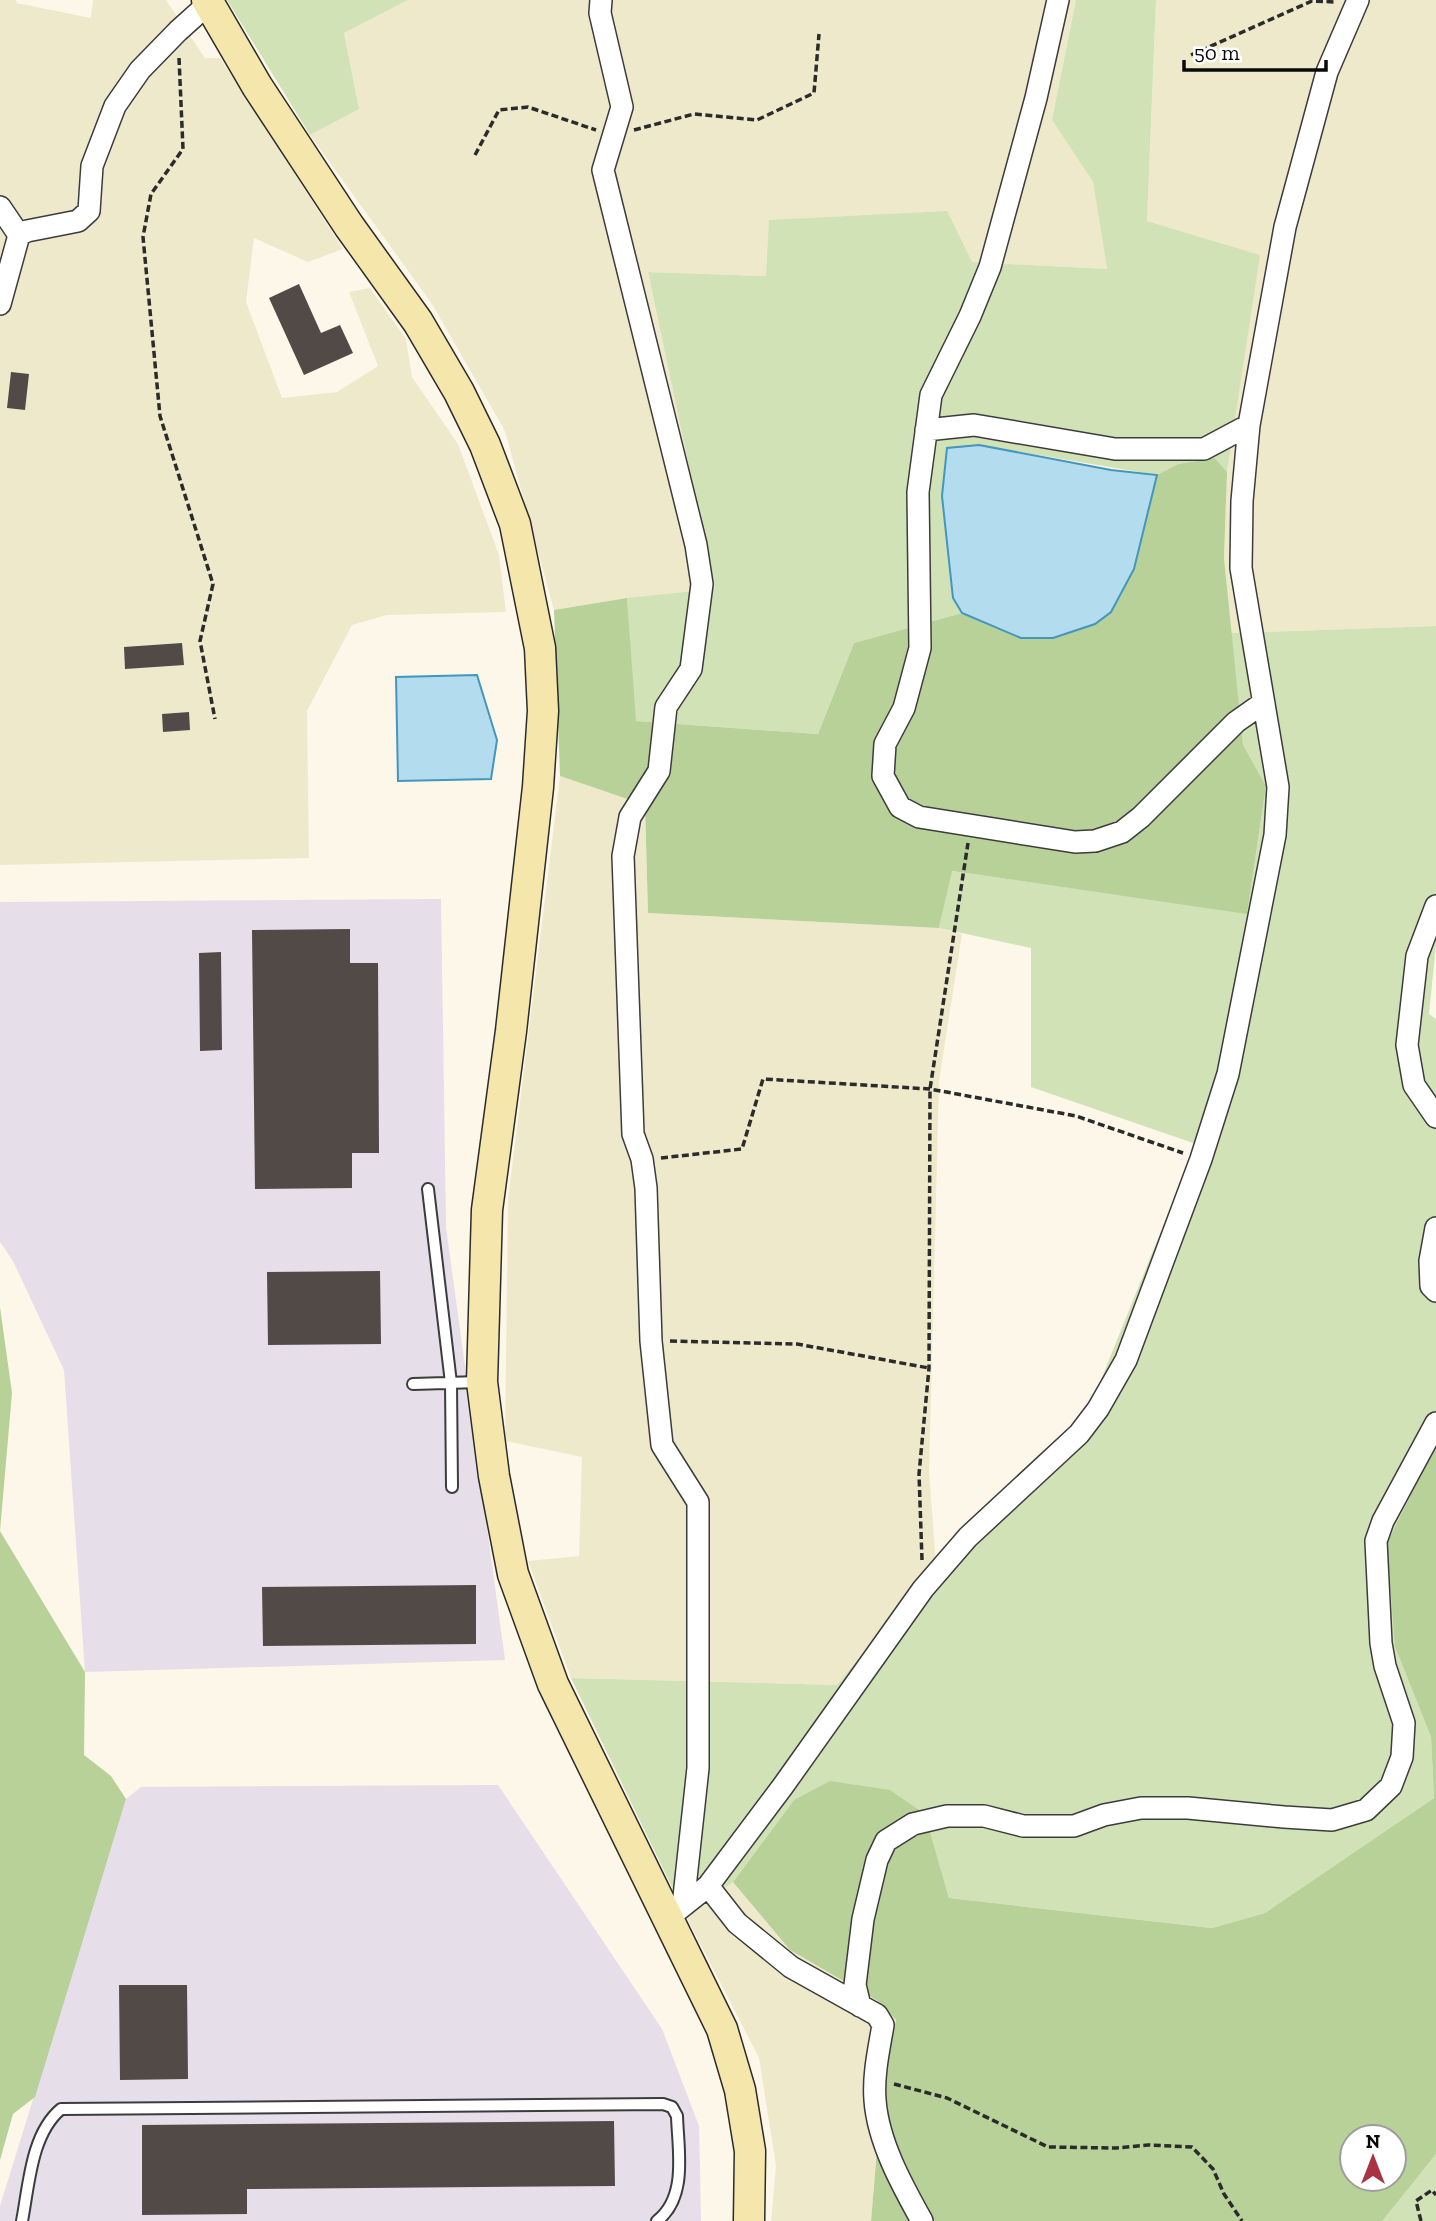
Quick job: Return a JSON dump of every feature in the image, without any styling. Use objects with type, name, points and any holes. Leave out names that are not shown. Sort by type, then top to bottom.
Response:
[{"type":"street","points":[[601,0],[600,13],[622,107],[603,170],[696,545],[702,584],[691,669],[666,707],[659,771],[630,817],[623,856],[633,1134],[642,1159],[646,1188],[650,1341],[662,1445],[698,1502],[698,1768],[676,1912]]},
{"type":"street","points":[[1058,0],[1036,99],[990,267],[970,316],[931,395],[918,492],[920,648],[904,708],[886,744],[883,776],[900,807],[919,817],[1075,842],[1096,841],[1122,832],[1141,817],[1236,722],[1263,703]]},
{"type":"street","points":[[0,304],[19,235],[27,230],[78,221],[89,211],[92,166],[115,106],[140,70],[208,2],[257,86],[349,226],[418,322],[459,392],[485,445],[515,524],[529,586],[540,648],[543,711],[513,1017],[487,1209],[482,1382],[494,1476],[513,1574],[553,1684],[676,1912],[722,2029],[740,2090],[750,2151],[749,2221]]},
{"type":"street","points":[[676,1912],[708,1886],[783,1786],[923,1589],[968,1537],[1079,1434],[1098,1409],[1126,1360],[1200,1158],[1228,1074],[1275,835],[1278,787],[1241,568],[1242,502],[1249,425],[1285,227],[1327,72],[1357,2]]},
{"type":"street","points":[[0,207],[19,235]]},
{"type":"street","points":[[926,430],[974,425],[1115,449],[1204,449],[1249,425]]},
{"type":"street","points":[[1436,905],[1417,956],[1407,1045],[1414,1085],[1436,1117]]},
{"type":"street","points":[[1436,1228],[1430,1261],[1431,1286],[1436,1291]]},
{"type":"street","points":[[860,2006],[855,1985],[863,1919],[877,1860],[886,1841],[913,1824],[947,1816],[984,1816],[1023,1826],[1074,1826],[1104,1815],[1141,1808],[1188,1808],[1332,1820],[1366,1810],[1391,1786],[1402,1757],[1404,1723],[1383,1655],[1376,1541],[1383,1521],[1436,1423]]},
{"type":"street","points":[[708,1886],[737,1923],[791,1967],[877,2015],[883,2025],[875,2079],[875,2102],[886,2148],[899,2180],[922,2221]]},
{"type":"lane","points":[[428,1189],[451,1383],[452,1487]]},
{"type":"lane","points":[[413,1384],[482,1382]]},
{"type":"lane","points":[[22,2221],[36,2152],[50,2119],[61,2109],[663,2104],[672,2107],[677,2116],[680,2186],[663,2216],[657,2221]]},
{"type":"path","points":[[1191,55],[1312,1],[1357,2]]},
{"type":"path","points":[[178,31],[183,149],[151,194],[143,237],[160,416],[213,584],[200,641],[215,719]]},
{"type":"path","points":[[475,155],[499,110],[528,107],[612,135],[694,114],[757,120],[814,93],[819,34]]},
{"type":"path","points":[[923,1589],[919,1474],[929,1368],[930,1089],[968,840],[959,822]]},
{"type":"path","points":[[642,1159],[742,1149],[763,1079],[930,1089],[1076,1116],[1200,1158]]},
{"type":"path","points":[[650,1341],[797,1344],[929,1368]]},
{"type":"path","points":[[875,2079],[947,2098],[1048,2147],[1192,2147],[1213,2169],[1224,2194],[1242,2221]]},
{"type":"path","points":[[1421,2221],[1416,2201],[1432,2190],[1436,2195]]},
{"type":"shaded area","points":[[0,0],[16,0],[17,3],[91,18],[93,0],[166,0],[205,58],[220,58],[343,249],[308,262],[254,238],[246,302],[282,398],[337,392],[378,366],[349,292],[370,288],[406,339],[412,377],[458,444],[499,555],[506,612],[387,615],[352,625],[307,711],[309,858],[0,865]]},
{"type":"shaded area","points":[[408,0],[1076,0],[1052,120],[1093,182],[1107,269],[971,262],[766,276],[648,272],[716,590],[627,598],[554,610],[505,431],[432,304],[310,135],[359,109],[344,33]]},
{"type":"shaded area","points":[[1156,0],[1436,0],[1436,626],[1231,633],[1224,558],[1227,472],[1259,255],[1147,221]]},
{"type":"shaded area","points":[[560,776],[645,805],[648,913],[939,928],[962,934],[939,1081],[929,1472],[936,1564],[837,1685],[571,1678],[528,1561],[579,1556],[582,1457],[505,1441],[508,1200]]},
{"type":"shaded area","points":[[441,899],[446,1227],[505,1660],[85,1672],[64,1370],[13,1261],[0,1242],[0,902]]},
{"type":"shaded area","points":[[498,1785],[662,2029],[699,2126],[701,2221],[0,2221],[0,2206],[126,1799],[141,1787]]},
{"type":"shaded area","points":[[733,1882],[790,1950],[878,2001],[896,2020],[882,2091],[871,2221],[771,2221],[776,2166],[759,2058],[686,1916]]},
{"type":"green space","points":[[227,0],[408,0],[344,33],[359,109],[310,135]]},
{"type":"green space","points":[[1076,0],[1156,0],[1147,221],[1260,255],[1227,472],[1215,458],[1178,464],[1157,475],[979,445],[947,448],[942,496],[953,598],[962,613],[854,643],[818,734],[635,721],[627,598],[715,589],[648,272],[766,276],[769,220],[947,211],[972,262],[1107,269],[1093,182],[1052,120]]},
{"type":"green space","points":[[1215,458],[1227,472],[1224,558],[1243,745],[1266,786],[1247,914],[952,871],[939,928],[648,913],[645,805],[560,776],[554,610],[627,598],[636,721],[818,734],[854,643],[962,613],[1021,638],[1134,569],[1157,475],[1178,464]]},
{"type":"green space","points":[[1436,626],[1436,944],[1429,1014],[1436,1019],[1436,1445],[1395,1647],[1431,1737],[1434,1798],[1265,1913],[1212,1928],[949,1898],[925,1814],[794,1800],[733,1882],[686,1916],[571,1678],[837,1685],[936,1564],[1090,1407],[1196,1144],[1031,1087],[1031,948],[939,928],[951,871],[1247,913],[1266,786],[1243,746],[1231,633]]},
{"type":"green space","points":[[0,1307],[12,1393],[0,1531]]},
{"type":"green space","points":[[1436,1445],[1436,2154],[1408,2189],[1408,2123],[1338,2123],[1338,2193],[1405,2193],[1382,2221],[871,2221],[882,2091],[896,2020],[878,2001],[790,1950],[733,1882],[794,1800],[830,1781],[890,1790],[925,1814],[949,1898],[1212,1928],[1265,1913],[1434,1798],[1431,1737],[1395,1647],[1387,1543]]},
{"type":"green space","points":[[0,1531],[85,1672],[84,1755],[111,1776],[126,1799],[35,2097],[13,2114],[0,2160]]},
{"type":"green space","points":[[1436,2154],[1436,2221],[1382,2221],[1404,2193],[1408,2193],[1408,2188]]},
{"type":"water","points":[[979,445],[1111,470],[1157,475],[1134,569],[1111,612],[1095,624],[1053,638],[1021,638],[962,613],[953,598],[942,496],[947,448]]},
{"type":"water","points":[[477,675],[497,740],[491,779],[398,781],[396,677]]},
{"type":"building","points":[[299,284],[321,333],[340,325],[353,353],[304,375],[269,298]]},
{"type":"building","points":[[11,372],[29,374],[25,410],[7,408]]},
{"type":"building","points":[[182,643],[184,665],[125,669],[124,647]]},
{"type":"building","points":[[189,712],[190,730],[163,732],[162,714]]},
{"type":"building","points":[[350,929],[350,963],[378,963],[379,1153],[352,1153],[352,1188],[255,1189],[252,930]]},
{"type":"building","points":[[221,952],[222,1050],[200,1051],[199,953]]},
{"type":"building","points":[[380,1271],[381,1344],[268,1345],[267,1272]]},
{"type":"building","points":[[476,1585],[476,1644],[263,1646],[262,1587]]},
{"type":"building","points":[[119,1985],[187,1985],[188,2079],[120,2080]]},
{"type":"building","points":[[614,2121],[615,2186],[247,2189],[247,2214],[142,2215],[142,2125]]}]
